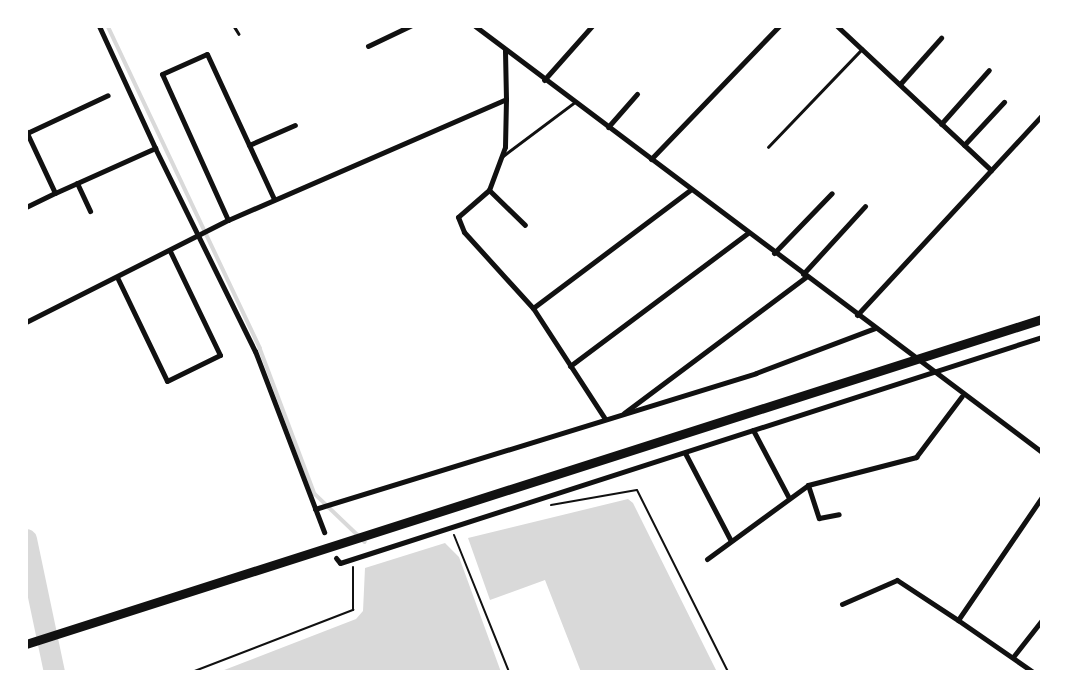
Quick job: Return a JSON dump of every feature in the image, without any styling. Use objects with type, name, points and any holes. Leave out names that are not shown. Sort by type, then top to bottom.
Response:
[{"type":"highway","points":[[26,644],[1042,319]]},
{"type":"street","points":[[99,26],[197,237],[255,351],[324,532]]},
{"type":"street","points":[[368,46],[410,26]]},
{"type":"street","points":[[475,26],[962,396],[1042,452]]},
{"type":"street","points":[[544,79],[592,26]]},
{"type":"street","points":[[651,159],[779,26]]},
{"type":"street","points":[[837,26],[991,170]]},
{"type":"street","points":[[900,84],[941,38]]},
{"type":"street","points":[[505,50],[506,99],[502,156],[489,190],[458,217],[461,225],[533,308],[605,419]]},
{"type":"street","points":[[228,220],[162,74],[207,54],[274,199]]},
{"type":"street","points":[[941,124],[989,70]]},
{"type":"street","points":[[608,127],[637,94]]},
{"type":"street","points":[[55,193],[29,145],[27,132],[108,95]]},
{"type":"street","points":[[26,322],[228,220],[506,99]]},
{"type":"street","points":[[964,145],[1004,102]]},
{"type":"street","points":[[857,315],[1042,115]]},
{"type":"street","points":[[249,145],[295,125]]},
{"type":"street","points":[[26,207],[155,148]]},
{"type":"street","points":[[77,183],[90,211]]},
{"type":"street","points":[[489,190],[526,225]]},
{"type":"street","points":[[533,308],[690,190]]},
{"type":"street","points":[[774,253],[832,192]]},
{"type":"street","points":[[621,414],[804,276],[866,206]]},
{"type":"street","points":[[570,366],[748,233]]},
{"type":"street","points":[[117,277],[167,381],[220,355],[170,251]]},
{"type":"street","points":[[315,509],[621,414],[875,328]]},
{"type":"street","points":[[336,558],[340,563],[1042,337]]},
{"type":"street","points":[[707,559],[808,485],[916,457],[962,396]]},
{"type":"street","points":[[752,430],[789,498]]},
{"type":"street","points":[[685,453],[731,541]]},
{"type":"street","points":[[808,485],[819,518],[839,514]]},
{"type":"street","points":[[958,620],[1042,497]]},
{"type":"street","points":[[842,604],[897,580],[1033,672]]},
{"type":"street","points":[[1013,657],[1042,620]]},
{"type":"lane","points":[[234,26],[239,34]]},
{"type":"lane","points":[[768,147],[862,49]]},
{"type":"lane","points":[[502,156],[575,102]]},
{"type":"path","points":[[544,507],[638,490],[728,672]]},
{"type":"path","points":[[456,530],[509,672]]},
{"type":"path","points":[[192,672],[353,610],[352,574],[359,561]]},
{"type":"shaded area","points":[[628,499],[633,503],[717,672],[581,672],[545,580],[490,600],[468,538]]},
{"type":"shaded area","points":[[445,543],[459,557],[501,672],[219,672],[356,619],[363,611],[365,568]]},
{"type":"waterway","points":[[108,26],[260,348],[315,494],[365,542]]},
{"type":"waterway","points":[[26,539],[54,672]]}]
